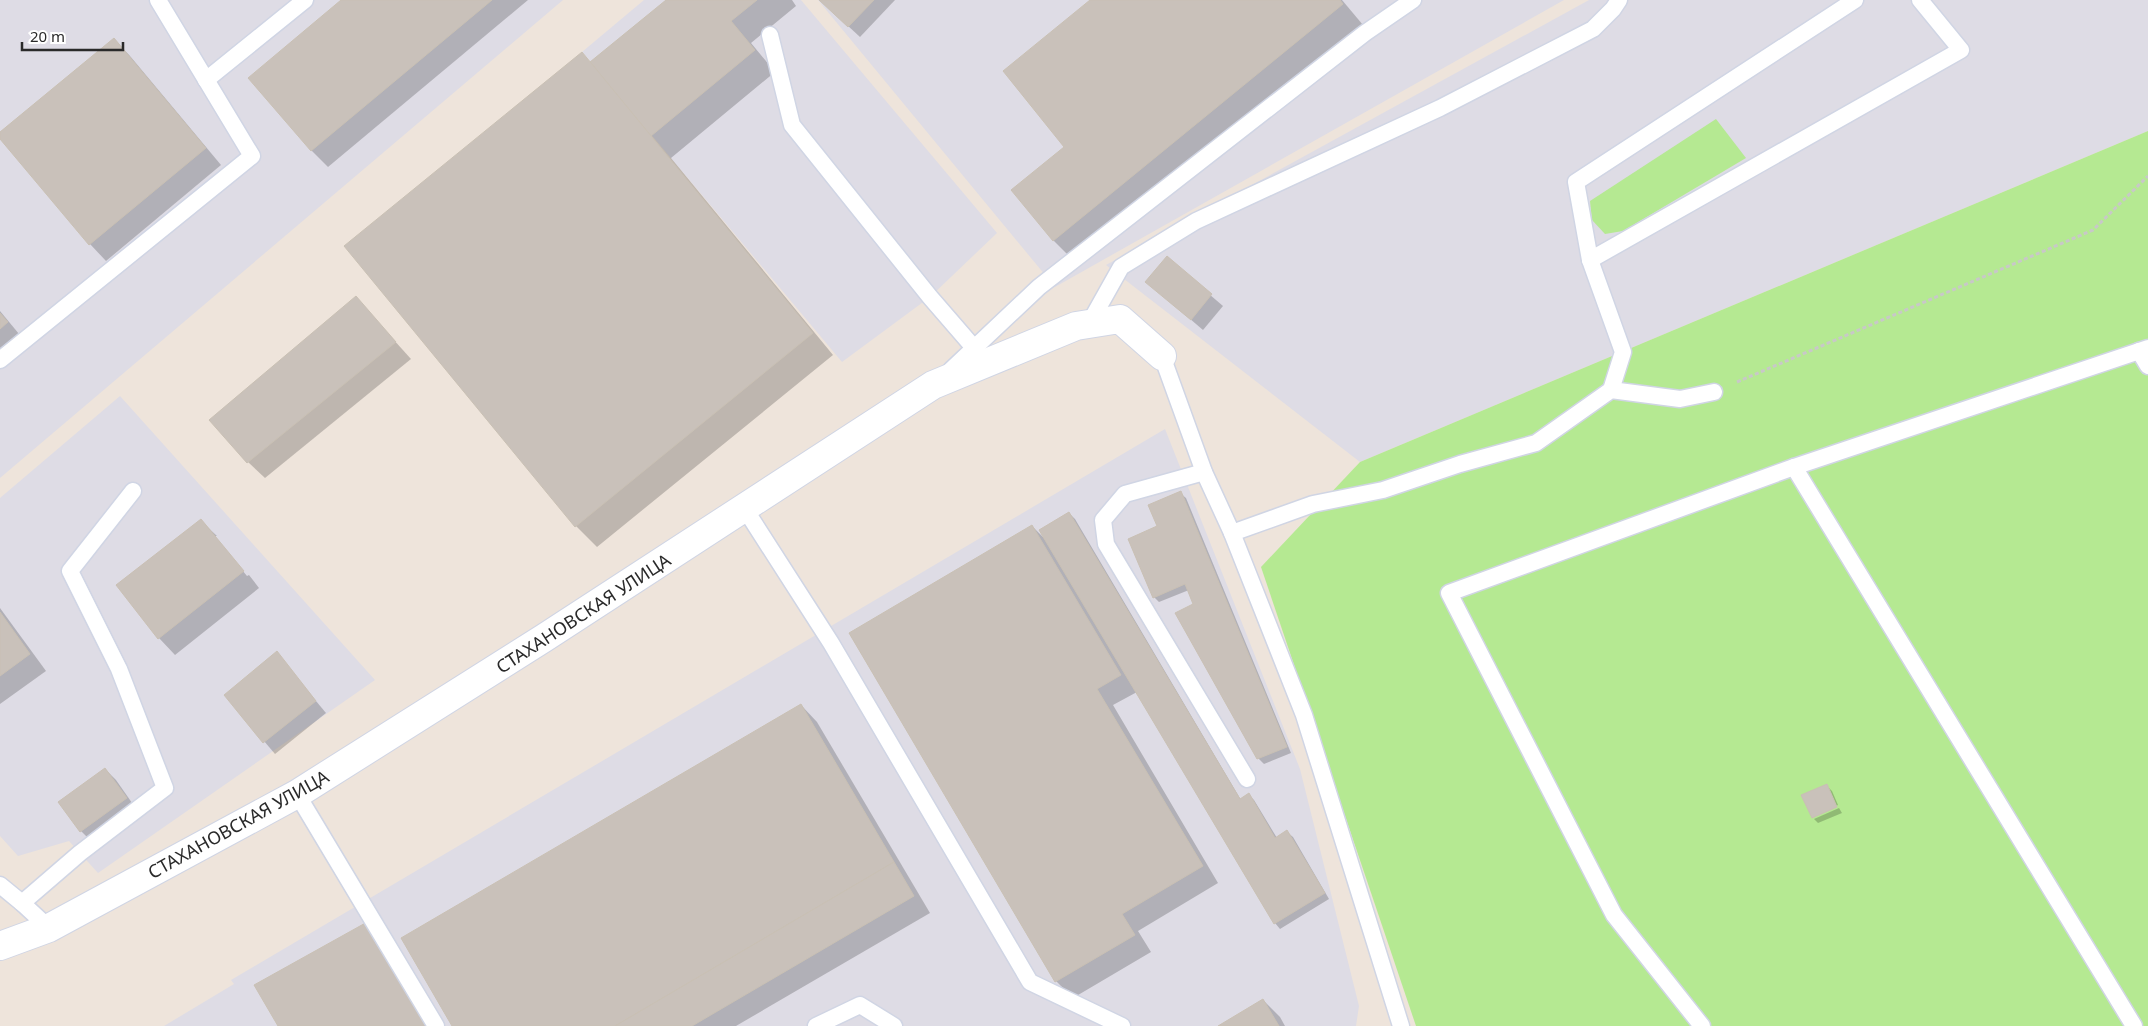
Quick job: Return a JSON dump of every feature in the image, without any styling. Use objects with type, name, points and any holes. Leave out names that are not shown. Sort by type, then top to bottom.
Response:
[{"type":"street","name":"СТАХАНОВСКАЯ УЛИЦА","points":[[0,946],[49,928],[297,794],[745,509],[933,385],[1076,326],[1120,319],[1162,356]]},
{"type":"lane","points":[[0,360],[252,156],[158,0]]},
{"type":"lane","points":[[206,80],[305,0]]},
{"type":"lane","points":[[933,385],[975,349],[1039,287],[1365,33],[1413,0]]},
{"type":"lane","points":[[1089,324],[1121,268],[1196,221],[1440,108],[1593,29],[1613,9],[1619,0]]},
{"type":"lane","points":[[1232,532],[1312,504],[1383,490],[1460,464],[1536,443],[1611,390],[1623,352],[1590,260],[1576,182],[1855,0]]},
{"type":"lane","points":[[1590,260],[1961,50],[1920,0]]},
{"type":"lane","points":[[770,35],[792,125],[930,297],[975,349]]},
{"type":"lane","points":[[1702,1026],[1614,915],[1449,593],[1794,467],[2144,349],[2148,366]]},
{"type":"lane","points":[[1162,356],[1204,472],[1232,532],[1304,715],[1400,1026]]},
{"type":"lane","points":[[1611,390],[1680,399],[1714,392]]},
{"type":"lane","points":[[1794,467],[2134,1026]]},
{"type":"lane","points":[[1204,472],[1124,494],[1102,520],[1106,544],[1247,779]]},
{"type":"lane","points":[[22,903],[80,853],[165,788],[119,668],[70,571],[133,491]]},
{"type":"lane","points":[[745,509],[831,643],[1030,982],[1122,1026]]},
{"type":"lane","points":[[297,794],[436,1026]]},
{"type":"lane","points":[[0,885],[49,928]]},
{"type":"lane","points":[[816,1026],[860,1005],[894,1026]]},
{"type":"path","points":[[1714,392],[2093,230],[2148,176]]},
{"type":"shaded area","points":[[0,0],[563,0],[0,478]]},
{"type":"shaded area","points":[[644,0],[801,0],[997,233],[930,297],[842,362],[582,52]]},
{"type":"shaded area","points":[[818,0],[1564,0],[1055,287]]},
{"type":"shaded area","points":[[1589,0],[2148,0],[2148,131],[1360,462],[1106,265]]},
{"type":"shaded area","points":[[120,396],[375,680],[98,873],[69,841],[18,856],[0,836],[0,498]]},
{"type":"shaded area","points":[[1165,429],[1300,769],[1359,1006],[1356,1026],[164,1026],[234,984],[231,980]]},
{"type":"green space","points":[[1716,119],[1746,158],[1623,231],[1605,234],[1592,220],[1590,201]]},
{"type":"green space","points":[[2148,131],[2148,1026],[1416,1026],[1261,567],[1360,462]]},
{"type":"building","points":[[341,0],[492,0],[311,151],[248,78]]},
{"type":"building","points":[[666,0],[757,0],[731,21],[755,50],[651,136],[590,62]]},
{"type":"building","points":[[819,0],[874,0],[848,27]]},
{"type":"building","points":[[1090,0],[1340,0],[1343,4],[1053,241],[1011,190],[1064,147],[1003,71]]},
{"type":"building","points":[[114,38],[206,148],[89,245],[0,139],[0,132]]},
{"type":"building","points":[[582,52],[813,333],[575,527],[344,246]]},
{"type":"building","points":[[1167,256],[1212,294],[1191,320],[1145,282]]},
{"type":"building","points":[[356,296],[396,342],[247,463],[209,420]]},
{"type":"building","points":[[0,313],[8,322],[0,329]]},
{"type":"building","points":[[1181,491],[1287,747],[1257,759],[1175,613],[1193,604],[1185,584],[1153,598],[1128,539],[1157,526],[1148,505]]},
{"type":"building","points":[[1069,512],[1240,799],[1249,793],[1275,838],[1287,830],[1325,893],[1274,924],[1039,530]]},
{"type":"building","points":[[201,519],[244,571],[158,639],[116,585]]},
{"type":"building","points":[[1032,525],[1121,675],[1097,689],[1203,866],[1122,914],[1135,935],[1055,982],[849,633]]},
{"type":"building","points":[[0,612],[30,654],[0,676]]},
{"type":"building","points":[[277,651],[316,701],[263,743],[224,695]]},
{"type":"building","points":[[801,704],[894,862],[615,1026],[452,1026],[401,938]]},
{"type":"building","points":[[105,768],[127,798],[80,832],[58,802]]},
{"type":"building","points":[[1827,784],[1837,807],[1812,818],[1801,795]]},
{"type":"building","points":[[894,862],[914,896],[692,1026],[615,1026]]},
{"type":"building","points":[[369,921],[429,1026],[278,1026],[254,985]]},
{"type":"building","points":[[1263,999],[1279,1026],[1218,1026]]}]
